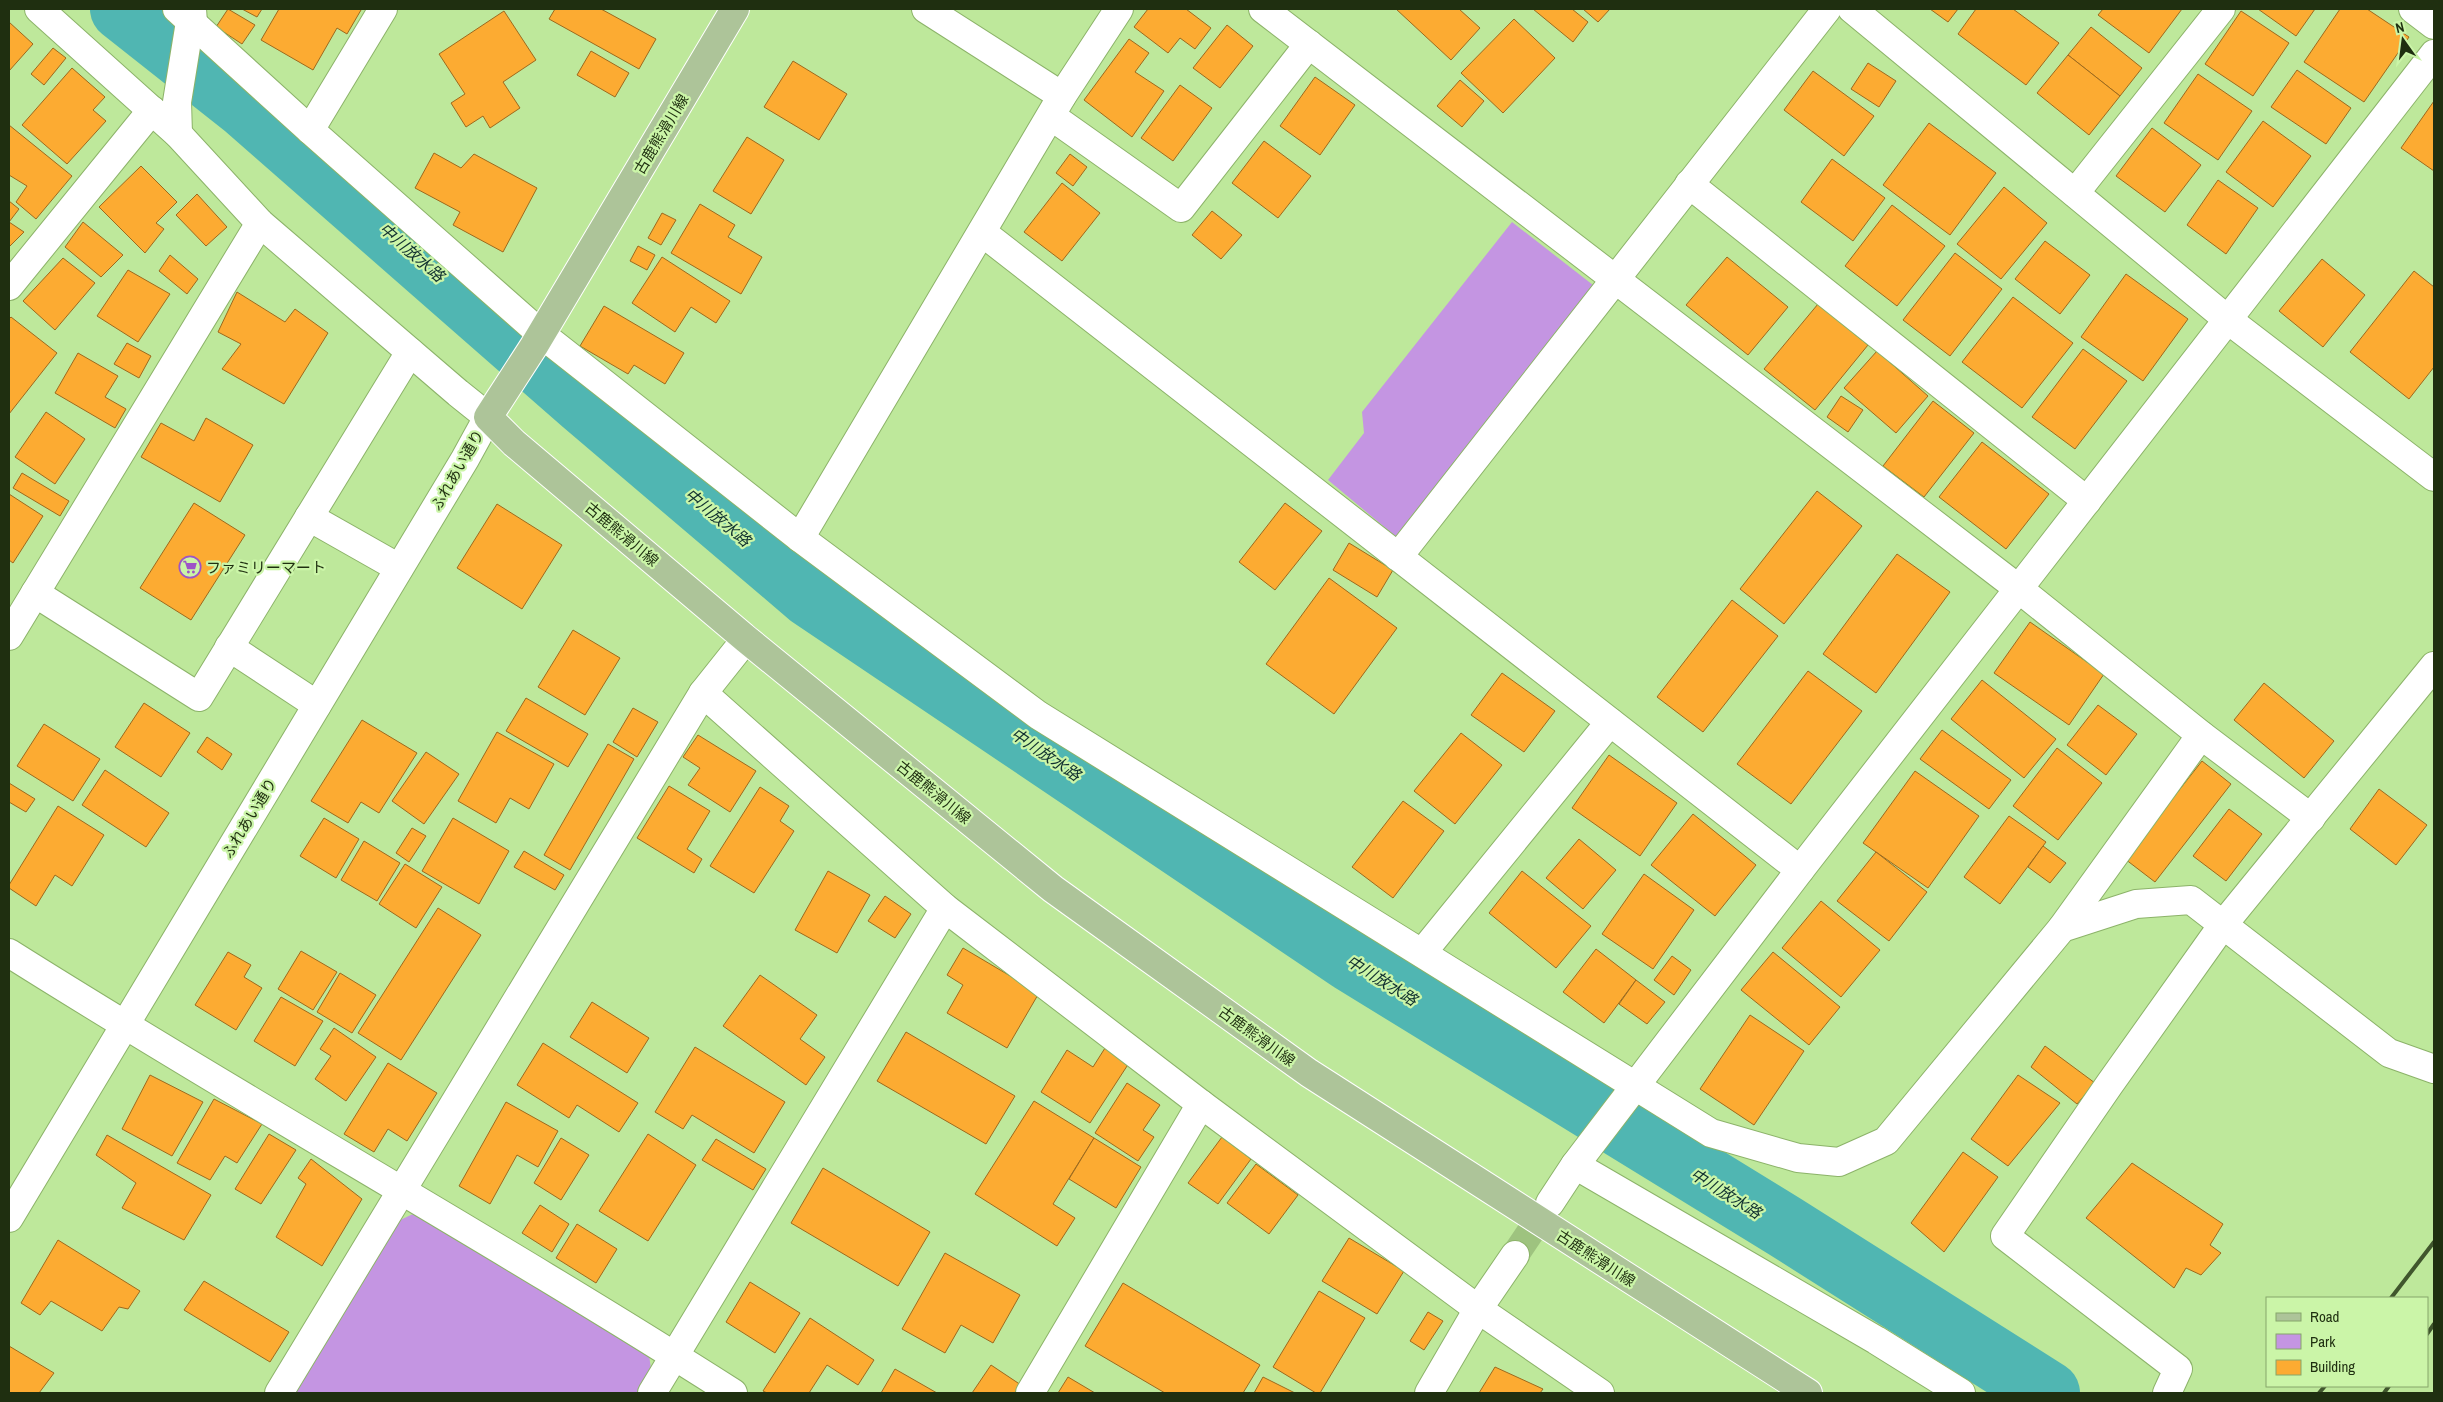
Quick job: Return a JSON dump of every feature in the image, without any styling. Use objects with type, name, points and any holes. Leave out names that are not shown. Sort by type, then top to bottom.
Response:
[{"type":"main road","name":"古鹿熊滑川線","points":[[735,9],[538,340],[488,417],[514,443],[746,639],[1053,889],[1309,1073],[1808,1393]]},
{"type":"street","points":[[39,9],[165,106],[178,134],[260,223],[488,417]]},
{"type":"street","points":[[310,130],[383,9]]},
{"type":"street","points":[[926,9],[1056,106],[1181,208],[1309,44]]},
{"type":"street","points":[[800,538],[1056,106],[1118,9]]},
{"type":"street","points":[[1263,9],[2019,589],[2201,735],[2311,818]]},
{"type":"street","points":[[1398,557],[1827,9]]},
{"type":"street","points":[[1852,9],[2227,319],[2434,477]]},
{"type":"street","points":[[2075,193],[2221,9]]},
{"type":"street","points":[[2413,9],[2434,26]]},
{"type":"street","points":[[9,286],[165,106],[188,17],[538,340],[1038,715],[1422,953],[1634,1090],[1711,1133],[1798,1158],[1839,1162],[1886,1141],[2062,928],[2201,735]]},
{"type":"street","points":[[1550,1203],[1581,1156],[1634,1090],[1800,870],[2434,54]]},
{"type":"street","points":[[1689,184],[2087,501]]},
{"type":"street","points":[[9,636],[260,223]]},
{"type":"street","points":[[982,233],[1800,870]]},
{"type":"street","points":[[35,593],[199,697],[410,352]]},
{"type":"street","name":"ふれあい通り","points":[[9,1218],[488,417]]},
{"type":"street","points":[[309,517],[399,568]]},
{"type":"street","points":[[278,1393],[400,1189],[703,693],[746,639]]},
{"type":"street","points":[[229,647],[317,705]]},
{"type":"street","points":[[2167,1393],[2178,1369],[2005,1236],[2222,926],[2434,666]]},
{"type":"street","points":[[703,693],[945,908],[1201,1104],[1478,1309],[1600,1393]]},
{"type":"street","points":[[1422,953],[1610,722]]},
{"type":"street","points":[[2062,928],[2136,904],[2191,900],[2222,926],[2389,1053],[2434,1069]]},
{"type":"street","points":[[652,1393],[945,908]]},
{"type":"street","points":[[9,953],[124,1026],[400,1189],[733,1393]]},
{"type":"street","points":[[1030,1393],[1201,1104]]},
{"type":"street","points":[[1581,1156],[1961,1393]]},
{"type":"street","points":[[1429,1393],[1478,1309],[1515,1255]]},
{"type":"green space","points":[[1512,222],[1593,285],[1400,540],[1328,480],[1364,433],[1362,412]]},
{"type":"green space","points":[[415,1213],[649,1355],[652,1376],[642,1393],[291,1393],[394,1223]]},
{"type":"building","points":[[228,9],[255,25],[242,44],[216,27]]},
{"type":"building","points":[[242,9],[262,9],[257,17]]},
{"type":"building","points":[[279,9],[361,10],[347,34],[337,28],[313,70],[261,40]]},
{"type":"building","points":[[555,9],[601,9],[656,39],[639,69],[549,19]]},
{"type":"building","points":[[1148,9],[1186,9],[1211,28],[1195,49],[1180,38],[1168,53],[1134,27]]},
{"type":"building","points":[[1396,9],[1459,9],[1480,28],[1451,60]]},
{"type":"building","points":[[1533,9],[1572,9],[1588,22],[1573,42]]},
{"type":"building","points":[[1583,9],[1610,9],[1598,22]]},
{"type":"building","points":[[1930,9],[1958,9],[1948,22]]},
{"type":"building","points":[[1976,9],[2013,9],[2059,43],[2026,85],[1958,34]]},
{"type":"building","points":[[2103,9],[2182,9],[2149,53],[2098,15]]},
{"type":"building","points":[[2258,9],[2315,9],[2296,36]]},
{"type":"building","points":[[2340,9],[2367,9],[2409,37],[2364,102],[2304,62]]},
{"type":"building","points":[[504,11],[536,60],[503,82],[520,108],[490,128],[483,116],[466,127],[451,103],[465,94],[439,54]]},
{"type":"building","points":[[2241,11],[2289,43],[2253,96],[2205,64]]},
{"type":"building","points":[[1514,19],[1555,58],[1503,113],[1461,73]]},
{"type":"building","points":[[9,22],[33,44],[9,71]]},
{"type":"building","points":[[1227,25],[1253,46],[1220,88],[1193,68]]},
{"type":"building","points":[[2091,27],[2142,68],[2120,96],[2068,55]]},
{"type":"building","points":[[1129,39],[1149,53],[1135,72],[1164,91],[1132,137],[1084,100]]},
{"type":"building","points":[[53,48],[66,58],[44,85],[31,74]]},
{"type":"building","points":[[591,51],[629,73],[615,97],[577,75]]},
{"type":"building","points":[[2068,55],[2120,96],[2089,135],[2037,93]]},
{"type":"building","points":[[793,61],[847,94],[819,140],[764,107]]},
{"type":"building","points":[[1868,63],[1896,81],[1879,107],[1851,89]]},
{"type":"building","points":[[72,68],[105,97],[93,110],[106,121],[67,164],[22,125]]},
{"type":"building","points":[[2297,70],[2351,108],[2326,144],[2271,107]]},
{"type":"building","points":[[1813,71],[1874,116],[1844,156],[1784,110]]},
{"type":"building","points":[[2198,74],[2252,111],[2218,160],[2164,123]]},
{"type":"building","points":[[1315,77],[1355,105],[1320,155],[1280,126]]},
{"type":"building","points":[[1460,80],[1484,101],[1462,127],[1437,106]]},
{"type":"building","points":[[1180,85],[1212,108],[1173,161],[1141,138]]},
{"type":"building","points":[[2434,101],[2434,171],[2401,148]]},
{"type":"building","points":[[2263,121],[2311,156],[2273,207],[2226,172]]},
{"type":"building","points":[[1929,123],[1996,173],[1950,235],[1883,185]]},
{"type":"building","points":[[9,125],[72,176],[36,219],[16,202],[27,186],[9,175]]},
{"type":"building","points":[[2152,128],[2201,165],[2165,212],[2116,176]]},
{"type":"building","points":[[747,137],[784,160],[751,214],[713,191]]},
{"type":"building","points":[[1264,141],[1311,176],[1278,218],[1232,183]]},
{"type":"building","points":[[434,153],[461,168],[474,154],[537,188],[503,252],[453,225],[460,212],[415,188]]},
{"type":"building","points":[[1070,154],[1087,167],[1073,186],[1056,173]]},
{"type":"building","points":[[1832,159],[1885,198],[1853,241],[1801,202]]},
{"type":"building","points":[[141,166],[177,202],[156,223],[164,229],[145,253],[99,207]]},
{"type":"building","points":[[2218,180],[2258,208],[2226,254],[2187,225]]},
{"type":"building","points":[[1062,183],[1100,213],[1062,261],[1024,232]]},
{"type":"building","points":[[2004,187],[2047,223],[2001,279],[1957,244]]},
{"type":"building","points":[[197,194],[227,227],[206,246],[176,215]]},
{"type":"building","points":[[9,201],[19,209],[9,222]]},
{"type":"building","points":[[700,204],[735,225],[728,237],[762,257],[741,294],[671,253]]},
{"type":"building","points":[[1892,205],[1945,246],[1897,306],[1845,266]]},
{"type":"building","points":[[1212,211],[1242,235],[1221,259],[1192,235]]},
{"type":"building","points":[[662,213],[676,220],[661,245],[648,238]]},
{"type":"building","points":[[9,222],[24,232],[9,247]]},
{"type":"building","points":[[83,222],[123,255],[101,277],[65,247]]},
{"type":"building","points":[[2045,241],[2090,275],[2060,314],[2015,279]]},
{"type":"building","points":[[638,246],[655,255],[647,270],[630,261]]},
{"type":"building","points":[[1955,253],[2002,289],[1950,356],[1903,320]]},
{"type":"building","points":[[170,255],[198,279],[187,294],[159,271]]},
{"type":"building","points":[[662,257],[730,301],[716,323],[691,307],[675,332],[632,303]]},
{"type":"building","points":[[1727,257],[1788,307],[1748,355],[1686,305]]},
{"type":"building","points":[[63,258],[95,283],[55,330],[23,301]]},
{"type":"building","points":[[2322,259],[2365,295],[2323,347],[2279,311]]},
{"type":"building","points":[[128,270],[170,294],[138,342],[97,316]]},
{"type":"building","points":[[2414,271],[2434,287],[2434,367],[2409,399],[2350,352]]},
{"type":"building","points":[[2126,274],[2188,319],[2143,381],[2081,337]]},
{"type":"building","points":[[237,292],[285,322],[295,309],[328,333],[284,404],[222,369],[241,344],[218,332]]},
{"type":"building","points":[[2013,297],[2073,343],[2022,408],[1962,362]]},
{"type":"building","points":[[1818,304],[1868,345],[1815,410],[1764,369]]},
{"type":"building","points":[[604,306],[684,353],[665,384],[634,365],[628,374],[580,346]]},
{"type":"building","points":[[11,317],[57,353],[9,414],[9,319]]},
{"type":"building","points":[[127,343],[151,356],[139,378],[114,364]]},
{"type":"building","points":[[2083,349],[2127,381],[2075,449],[2032,417]]},
{"type":"building","points":[[1877,351],[1928,396],[1896,433],[1844,388]]},
{"type":"building","points":[[78,353],[118,376],[105,397],[126,409],[115,428],[55,393]]},
{"type":"building","points":[[1841,396],[1863,410],[1848,432],[1827,417]]},
{"type":"building","points":[[1933,401],[1974,433],[1924,497],[1883,466]]},
{"type":"building","points":[[46,412],[85,439],[55,484],[15,457]]},
{"type":"building","points":[[206,418],[253,445],[220,502],[141,457],[161,423],[194,441]]},
{"type":"building","points":[[1982,442],[2049,494],[2006,549],[1939,497]]},
{"type":"building","points":[[22,473],[69,501],[60,516],[13,488]]},
{"type":"building","points":[[1817,491],[1862,526],[1784,624],[1740,589]]},
{"type":"building","points":[[9,494],[43,516],[13,563],[9,560]]},
{"type":"building","points":[[194,503],[245,535],[191,620],[140,588]]},
{"type":"building","points":[[1285,503],[1322,531],[1275,590],[1239,562]]},
{"type":"building","points":[[497,504],[562,545],[522,609],[457,568]]},
{"type":"building","points":[[1349,543],[1393,570],[1377,597],[1333,570]]},
{"type":"building","points":[[1897,554],[1950,592],[1876,693],[1823,654]]},
{"type":"building","points":[[1329,578],[1397,628],[1334,714],[1266,664]]},
{"type":"building","points":[[1732,600],[1778,636],[1703,732],[1657,697]]},
{"type":"building","points":[[2030,622],[2104,674],[2069,725],[1994,673]]},
{"type":"building","points":[[573,630],[620,658],[585,715],[538,687]]},
{"type":"building","points":[[1808,671],[1862,711],[1791,804],[1737,764]]},
{"type":"building","points":[[1502,673],[1555,711],[1524,752],[1471,715]]},
{"type":"building","points":[[1982,680],[2056,739],[2024,778],[1951,719]]},
{"type":"building","points":[[2264,683],[2334,741],[2304,778],[2234,720]]},
{"type":"building","points":[[526,698],[588,734],[568,767],[506,731]]},
{"type":"building","points":[[144,703],[190,733],[161,777],[115,747]]},
{"type":"building","points":[[2098,705],[2137,734],[2106,775],[2067,745]]},
{"type":"building","points":[[633,708],[658,722],[637,757],[613,742]]},
{"type":"building","points":[[362,720],[417,753],[379,813],[361,802],[348,823],[311,801]]},
{"type":"building","points":[[44,724],[100,759],[73,801],[17,766]]},
{"type":"building","points":[[1942,730],[2011,780],[1989,809],[1920,759]]},
{"type":"building","points":[[497,732],[554,764],[529,809],[510,798],[496,823],[458,801]]},
{"type":"building","points":[[1461,733],[1502,765],[1455,824],[1414,791]]},
{"type":"building","points":[[698,735],[756,771],[730,812],[688,785],[700,768],[683,757]]},
{"type":"building","points":[[207,737],[232,754],[222,770],[197,752]]},
{"type":"building","points":[[608,744],[634,759],[570,870],[544,855]]},
{"type":"building","points":[[2057,748],[2102,783],[2058,840],[2013,806]]},
{"type":"building","points":[[426,752],[459,774],[424,824],[392,801]]},
{"type":"building","points":[[1609,755],[1677,803],[1640,856],[1572,808]]},
{"type":"building","points":[[2202,761],[2231,784],[2155,882],[2125,859]]},
{"type":"building","points":[[105,770],[169,813],[146,847],[82,805]]},
{"type":"building","points":[[1915,771],[1979,816],[1928,888],[1863,843]]},
{"type":"building","points":[[9,783],[35,799],[26,812],[9,802]]},
{"type":"building","points":[[669,786],[710,811],[687,849],[702,859],[694,873],[637,838]]},
{"type":"building","points":[[760,787],[789,806],[780,821],[794,831],[754,893],[710,866]]},
{"type":"building","points":[[2379,789],[2427,825],[2396,865],[2350,829]]},
{"type":"building","points":[[1403,801],[1444,831],[1393,898],[1352,867]]},
{"type":"building","points":[[58,806],[104,835],[72,886],[55,875],[36,906],[9,888],[9,885]]},
{"type":"building","points":[[2229,809],[2262,834],[2226,881],[2193,856]]},
{"type":"building","points":[[1693,814],[1756,865],[1715,916],[1651,865]]},
{"type":"building","points":[[2009,816],[2046,842],[2000,904],[1964,877]]},
{"type":"building","points":[[324,818],[359,839],[336,878],[300,856]]},
{"type":"building","points":[[453,818],[509,851],[479,904],[422,871]]},
{"type":"building","points":[[412,828],[426,836],[409,862],[396,853]]},
{"type":"building","points":[[1579,839],[1616,870],[1583,909],[1546,878]]},
{"type":"building","points":[[364,841],[400,863],[377,901],[341,880]]},
{"type":"building","points":[[2043,846],[2066,863],[2050,883],[2028,867]]},
{"type":"building","points":[[524,851],[564,875],[555,890],[514,867]]},
{"type":"building","points":[[1876,852],[1927,892],[1889,941],[1837,901]]},
{"type":"building","points":[[405,864],[442,887],[416,928],[379,904]]},
{"type":"building","points":[[828,871],[870,895],[837,953],[795,930]]},
{"type":"building","points":[[1522,871],[1591,926],[1556,968],[1489,913]]},
{"type":"building","points":[[1644,874],[1694,910],[1653,969],[1602,934]]},
{"type":"building","points":[[885,896],[911,914],[895,938],[868,921]]},
{"type":"building","points":[[1821,901],[1880,950],[1841,997],[1782,948]]},
{"type":"building","points":[[438,908],[481,935],[401,1060],[358,1033]]},
{"type":"building","points":[[963,948],[1039,993],[1007,1048],[947,1013],[963,985],[947,975]]},
{"type":"building","points":[[1596,949],[1636,980],[1604,1023],[1563,992]]},
{"type":"building","points":[[301,951],[337,972],[313,1010],[278,989]]},
{"type":"building","points":[[228,952],[251,965],[244,977],[262,988],[236,1030],[195,1005]]},
{"type":"building","points":[[1773,952],[1840,1007],[1809,1045],[1741,990]]},
{"type":"building","points":[[1672,956],[1691,970],[1674,995],[1654,980]]},
{"type":"building","points":[[340,973],[376,995],[352,1033],[317,1012]]},
{"type":"building","points":[[760,975],[817,1015],[800,1039],[825,1057],[806,1085],[723,1026]]},
{"type":"building","points":[[1636,980],[1665,1002],[1647,1024],[1619,1004]]},
{"type":"building","points":[[281,997],[323,1021],[295,1066],[254,1041]]},
{"type":"building","points":[[592,1002],[649,1038],[627,1073],[570,1037]]},
{"type":"building","points":[[1750,1015],[1804,1051],[1754,1125],[1700,1089]]},
{"type":"building","points":[[334,1028],[376,1057],[346,1101],[315,1079],[331,1056],[320,1049]]},
{"type":"building","points":[[906,1032],[1015,1096],[986,1144],[877,1081]]},
{"type":"building","points":[[543,1043],[638,1103],[619,1132],[577,1105],[569,1118],[517,1085]]},
{"type":"building","points":[[2045,1046],[2095,1083],[2077,1104],[2031,1067]]},
{"type":"building","points":[[695,1047],[785,1102],[754,1153],[692,1115],[683,1129],[655,1112]]},
{"type":"building","points":[[1105,1048],[1129,1063],[1090,1123],[1041,1092],[1067,1050],[1093,1067]]},
{"type":"building","points":[[388,1063],[437,1093],[407,1141],[388,1129],[374,1152],[344,1134]]},
{"type":"building","points":[[150,1075],[203,1102],[172,1156],[122,1129]]},
{"type":"building","points":[[2018,1075],[2060,1103],[2008,1166],[1971,1139]]},
{"type":"building","points":[[1127,1083],[1160,1105],[1143,1130],[1154,1137],[1138,1161],[1095,1133]]},
{"type":"building","points":[[214,1099],[262,1124],[237,1163],[225,1156],[210,1180],[177,1163]]},
{"type":"building","points":[[1034,1101],[1094,1138],[1053,1204],[1075,1218],[1057,1246],[975,1194]]},
{"type":"building","points":[[506,1102],[558,1131],[538,1167],[517,1155],[490,1204],[459,1186]]},
{"type":"building","points":[[269,1134],[296,1150],[261,1204],[235,1189]]},
{"type":"building","points":[[648,1134],[696,1165],[648,1241],[599,1211]]},
{"type":"building","points":[[107,1135],[211,1195],[184,1240],[122,1208],[136,1183],[96,1155]]},
{"type":"building","points":[[1222,1137],[1251,1159],[1218,1204],[1188,1183]]},
{"type":"building","points":[[561,1138],[589,1155],[561,1200],[534,1183]]},
{"type":"building","points":[[1094,1138],[1141,1167],[1116,1208],[1069,1179]]},
{"type":"building","points":[[716,1139],[766,1169],[753,1190],[702,1160]]},
{"type":"building","points":[[1963,1152],[1998,1177],[1944,1252],[1911,1223]]},
{"type":"building","points":[[311,1159],[362,1199],[322,1266],[276,1237],[306,1184],[298,1178]]},
{"type":"building","points":[[2132,1163],[2223,1224],[2210,1245],[2221,1253],[2201,1275],[2186,1268],[2174,1288],[2086,1218]]},
{"type":"building","points":[[1256,1164],[1298,1195],[1269,1234],[1227,1203]]},
{"type":"building","points":[[823,1168],[930,1232],[898,1286],[791,1223]]},
{"type":"building","points":[[540,1205],[569,1224],[552,1252],[522,1233]]},
{"type":"building","points":[[577,1224],[617,1249],[596,1283],[556,1258]]},
{"type":"building","points":[[1349,1238],[1404,1271],[1377,1314],[1322,1281]]},
{"type":"building","points":[[58,1240],[140,1291],[128,1309],[119,1307],[102,1331],[51,1301],[40,1315],[21,1303]]},
{"type":"building","points":[[945,1253],[1020,1295],[993,1343],[961,1325],[945,1353],[902,1329]]},
{"type":"building","points":[[204,1281],[289,1332],[270,1362],[184,1310]]},
{"type":"building","points":[[750,1282],[800,1313],[775,1353],[726,1322]]},
{"type":"building","points":[[1123,1283],[1260,1365],[1243,1393],[1165,1393],[1085,1346]]},
{"type":"building","points":[[1319,1291],[1365,1318],[1320,1393],[1316,1393],[1273,1367]]},
{"type":"building","points":[[1428,1312],[1443,1321],[1424,1350],[1410,1341]]},
{"type":"building","points":[[810,1318],[874,1360],[858,1385],[827,1365],[809,1393],[767,1393],[763,1391]]},
{"type":"building","points":[[9,1346],[54,1373],[39,1393],[9,1393]]},
{"type":"building","points":[[991,1365],[1021,1385],[1015,1393],[972,1393]]},
{"type":"building","points":[[1495,1367],[1543,1389],[1540,1393],[1479,1393]]},
{"type":"building","points":[[895,1369],[937,1393],[881,1393]]},
{"type":"building","points":[[1068,1377],[1095,1393],[1058,1393]]},
{"type":"building","points":[[1263,1377],[1295,1393],[1254,1393]]},
{"type":"waterway","name":"中川放水路","points":[[122,9],[246,107],[584,403],[811,596],[1351,960],[1784,1226],[2048,1393]]},
{"type":"tunnel","points":[[1515,1255],[1550,1203]]},
{"type":"railway","points":[[2392,1297],[2434,1242]]},
{"type":"railway","points":[[2428,1333],[2434,1324]]},
{"type":"railway","points":[[2319,1393],[2324,1387]]},
{"type":"railway","points":[[2384,1393],[2388,1387]]},
{"type":"place","name":"ファミリーマート","points":[[190,567]]}]
